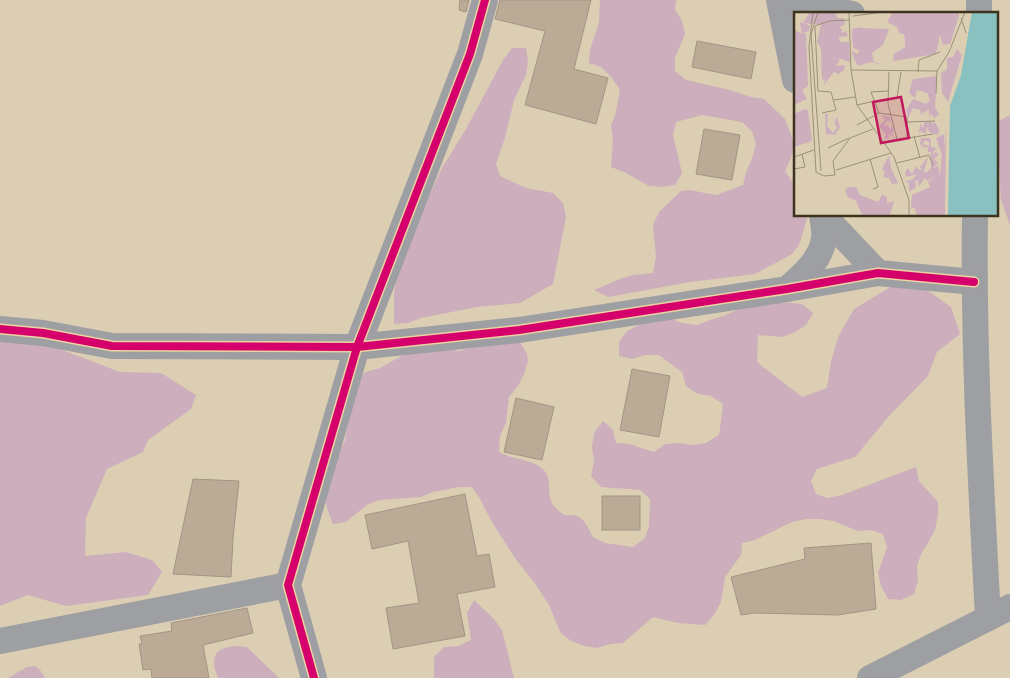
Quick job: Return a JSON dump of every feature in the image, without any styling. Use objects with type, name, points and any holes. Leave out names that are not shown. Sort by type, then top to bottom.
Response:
[{"type":"street","points":[[314,678],[288,585],[358,347],[470,54],[485,0]]},
{"type":"street","points":[[779,0],[794,75]]},
{"type":"street","points":[[788,0],[843,12]]},
{"type":"street","points":[[787,289],[814,263],[821,250],[824,237],[822,216]]},
{"type":"street","points":[[823,216],[878,273]]},
{"type":"street","points":[[870,678],[999,613],[976,394],[974,282],[976,216]]},
{"type":"street","points":[[0,329],[43,333],[112,346],[358,347],[519,330],[787,289],[878,273],[974,282]]},
{"type":"street","points":[[0,641],[288,585]]},
{"type":"shaded area","points":[[600,0],[676,0],[675,9],[682,21],[685,34],[675,58],[675,71],[686,80],[764,99],[785,119],[794,144],[791,158],[785,171],[794,184],[794,216],[806,216],[807,219],[799,245],[792,254],[755,274],[690,282],[608,297],[594,290],[633,275],[653,273],[656,257],[653,225],[659,212],[681,191],[689,190],[716,195],[743,185],[756,144],[752,131],[742,122],[702,115],[676,122],[673,135],[682,173],[675,185],[649,186],[611,167],[613,140],[611,125],[615,116],[620,90],[601,67],[589,63],[590,50],[599,22]]},
{"type":"shaded area","points":[[512,48],[526,48],[528,61],[526,75],[514,100],[505,138],[496,164],[500,176],[526,188],[553,193],[563,203],[566,217],[553,284],[520,303],[477,307],[421,318],[408,323],[394,324],[396,281],[410,237],[442,168],[466,129],[503,60]]},
{"type":"shaded area","points":[[1010,115],[1010,225],[1001,200],[998,151],[999,121]]},
{"type":"shaded area","points":[[902,280],[927,290],[951,307],[960,334],[937,352],[928,376],[890,415],[855,457],[817,469],[811,481],[816,494],[828,498],[842,495],[916,467],[919,481],[938,502],[938,515],[935,530],[921,554],[917,566],[918,580],[914,594],[901,600],[888,599],[881,586],[878,573],[887,547],[883,534],[871,530],[858,531],[833,521],[806,519],[792,522],[755,540],[742,543],[741,555],[725,577],[721,602],[714,615],[705,625],[678,623],[653,617],[623,643],[597,648],[571,641],[560,632],[549,605],[517,561],[472,487],[459,487],[433,492],[421,497],[380,500],[368,504],[346,522],[333,524],[324,497],[331,468],[345,441],[354,389],[360,377],[366,372],[380,368],[405,354],[439,347],[459,351],[520,342],[527,354],[528,361],[518,386],[509,397],[506,423],[500,436],[499,452],[535,464],[544,470],[547,474],[553,505],[566,515],[580,517],[593,537],[605,543],[633,547],[645,538],[649,526],[650,499],[640,490],[601,487],[591,476],[594,461],[592,447],[594,433],[603,421],[613,430],[616,443],[629,444],[654,452],[665,444],[693,445],[706,443],[719,435],[723,404],[711,396],[698,394],[686,386],[682,372],[659,355],[645,355],[632,359],[619,356],[619,342],[627,331],[641,324],[669,318],[682,323],[697,325],[761,300],[802,304],[813,313],[806,325],[783,337],[758,335],[757,362],[802,397],[827,388],[831,361],[839,335],[854,309]]},
{"type":"shaded area","points":[[28,337],[120,372],[161,373],[196,395],[191,409],[148,440],[143,452],[107,469],[86,518],[85,556],[126,552],[152,560],[162,572],[148,595],[66,606],[28,595],[0,606],[0,341]]},
{"type":"shaded area","points":[[474,600],[494,619],[502,630],[514,678],[434,678],[434,657],[444,647],[458,646],[471,640],[467,613]]},
{"type":"shaded area","points":[[234,646],[247,647],[279,678],[218,678],[214,666],[216,654],[223,648]]},
{"type":"shaded area","points":[[35,666],[45,678],[8,678],[27,667]]},
{"type":"building","points":[[460,0],[469,0],[466,12],[459,10]]},
{"type":"building","points":[[500,0],[591,0],[574,69],[608,78],[596,124],[525,105],[545,31],[495,19]]},
{"type":"building","points":[[697,41],[756,52],[751,79],[692,67]]},
{"type":"building","points":[[704,129],[740,135],[732,180],[696,174]]},
{"type":"building","points":[[632,369],[670,376],[659,437],[620,430]]},
{"type":"building","points":[[516,398],[554,407],[542,460],[504,452]]},
{"type":"building","points":[[193,479],[239,481],[231,577],[173,574]]},
{"type":"building","points":[[465,494],[477,556],[489,554],[495,587],[457,594],[465,636],[393,649],[386,608],[419,603],[408,541],[372,549],[365,515]]},
{"type":"building","points":[[602,496],[640,496],[640,530],[602,530]]},
{"type":"building","points":[[871,543],[876,609],[838,615],[755,613],[741,615],[731,577],[805,559],[804,548]]},
{"type":"building","points":[[247,608],[253,633],[203,645],[209,678],[152,678],[151,669],[143,670],[139,644],[142,644],[140,636],[172,631],[171,623]]},
{"type":"cycle path","points":[[314,678],[288,585],[357,347],[470,54],[485,0]]},
{"type":"cycle path","points":[[0,329],[43,333],[112,346],[357,347],[519,330],[787,289],[878,273],[974,282]]}]
